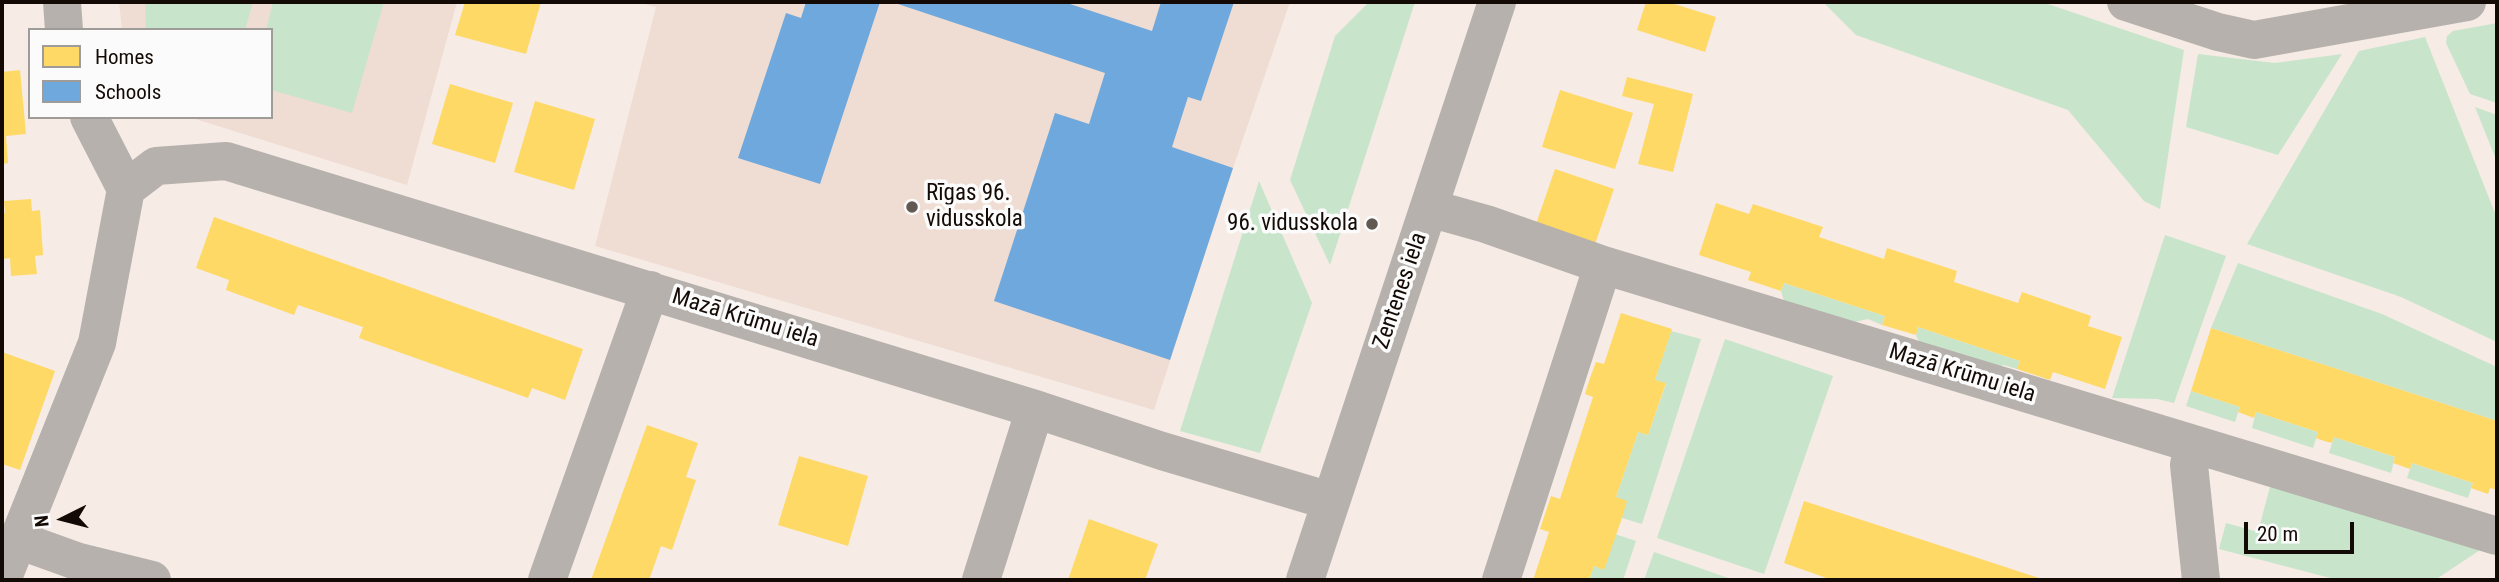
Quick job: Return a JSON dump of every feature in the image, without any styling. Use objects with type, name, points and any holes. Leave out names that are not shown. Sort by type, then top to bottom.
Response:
[{"type":"street","points":[[62,2],[64,28]]},
{"type":"street","name":"Zentenes iela","points":[[1305,580],[1497,2]]},
{"type":"street","points":[[2126,2],[2183,10],[2242,39],[2254,40],[2445,4]]},
{"type":"street","points":[[2,580],[97,343],[126,189],[90,119]]},
{"type":"street","name":"Mazā Krūmu iela","points":[[126,189],[156,166],[226,161],[1330,501]]},
{"type":"street","name":"Mazā Krūmu iela","points":[[1429,208],[1486,224],[1603,265],[2497,536]]},
{"type":"street","points":[[1501,580],[1603,265]]},
{"type":"street","points":[[547,580],[650,290]]},
{"type":"street","points":[[981,580],[1035,409]]},
{"type":"street","points":[[2193,444],[2189,465],[2201,580]]},
{"type":"street","points":[[18,540],[79,562],[152,580]]},
{"type":"shaded area","points":[[119,2],[457,2],[407,185],[195,119],[273,119],[273,28],[122,28]]},
{"type":"shaded area","name":"Rīgas 96. vidusskola","points":[[637,2],[1290,2],[1154,410],[595,246],[656,7]]},
{"type":"green space","points":[[145,2],[253,2],[246,28],[146,28]]},
{"type":"green space","points":[[273,2],[384,2],[352,113],[273,91],[273,28],[266,28]]},
{"type":"green space","points":[[1369,2],[1415,2],[1330,265],[1290,180],[1335,36]]},
{"type":"green space","points":[[1823,2],[2042,2],[2184,50],[2160,209],[2144,201],[2068,110],[1856,35]]},
{"type":"green space","points":[[2497,23],[2497,103],[2470,94],[2446,43],[2447,36],[2453,31]]},
{"type":"green space","points":[[2425,37],[2497,218],[2497,342],[2401,297],[2247,244],[2359,51]]},
{"type":"green space","points":[[2198,54],[2275,63],[2342,54],[2278,155],[2186,127]]},
{"type":"green space","points":[[2475,107],[2497,115],[2497,162]]},
{"type":"green space","points":[[1259,181],[1312,303],[1260,453],[1180,431]]},
{"type":"green space","points":[[2165,235],[2226,256],[2174,403],[2157,399],[2112,398]]},
{"type":"green space","points":[[2238,263],[2382,314],[2497,367],[2497,421],[2211,328]]},
{"type":"green space","points":[[1784,283],[1885,316],[1882,325],[1868,319],[1850,323],[1784,301],[1781,291]]},
{"type":"green space","points":[[1918,327],[2020,361],[2017,369],[2004,365],[1986,369],[1921,346],[1916,335]]},
{"type":"green space","points":[[1671,331],[1701,339],[1642,524],[1622,518],[1616,497],[1638,432],[1648,435],[1666,384],[1655,380]]},
{"type":"green space","points":[[1725,339],[1833,376],[1764,574],[1657,538]]},
{"type":"green space","points":[[2191,391],[2240,407],[2235,422],[2186,406]]},
{"type":"green space","points":[[2256,412],[2318,432],[2313,448],[2252,428]]},
{"type":"green space","points":[[2334,437],[2395,457],[2391,473],[2329,453]]},
{"type":"green space","points":[[2412,463],[2473,483],[2468,498],[2407,478]]},
{"type":"green space","points":[[2271,483],[2480,550],[2435,580],[2338,580],[2219,549],[2226,523],[2258,532]]},
{"type":"green space","points":[[1615,534],[1636,541],[1623,580],[1589,580],[1594,566],[1604,569]]},
{"type":"green space","points":[[1654,552],[1734,580],[1644,580]]},
{"type":"building: Homes","points":[[465,2],[541,2],[526,54],[455,35]]},
{"type":"building: Homes","points":[[1646,2],[1668,2],[1716,17],[1705,52],[1637,30]]},
{"type":"building: Homes","points":[[20,70],[26,134],[6,136],[8,163],[2,164],[2,72]]},
{"type":"building: Homes","points":[[1627,77],[1693,94],[1673,172],[1638,164],[1654,104],[1622,96]]},
{"type":"building: Homes","points":[[450,84],[513,103],[495,163],[432,144]]},
{"type":"building: Homes","points":[[1560,90],[1633,113],[1615,169],[1542,147]]},
{"type":"building: Homes","points":[[535,101],[595,119],[574,190],[514,172]]},
{"type":"building: Homes","points":[[1555,169],[1614,189],[1595,244],[1536,224]]},
{"type":"building: Homes","points":[[31,199],[32,211],[40,210],[43,255],[35,256],[37,274],[11,276],[10,258],[2,259],[4,201]]},
{"type":"building: Homes","points":[[1716,203],[1749,214],[1753,204],[1823,227],[1819,237],[1884,259],[1887,248],[1957,271],[1954,282],[2018,303],[2022,292],[2091,316],[2088,326],[2122,337],[2105,389],[2053,372],[2050,380],[2017,369],[2020,361],[1918,327],[1916,335],[1882,325],[1885,316],[1784,283],[1781,291],[1748,280],[1751,272],[1699,255]]},
{"type":"building: Homes","points":[[214,217],[583,349],[565,400],[532,388],[528,398],[359,338],[363,327],[298,305],[294,315],[226,290],[229,280],[196,268]]},
{"type":"building: Homes","points":[[1621,313],[1672,329],[1655,380],[1666,383],[1648,435],[1638,432],[1616,497],[1627,501],[1622,518],[1604,570],[1594,566],[1589,580],[1533,580],[1549,532],[1540,529],[1551,496],[1560,499],[1593,397],[1585,394],[1590,378],[1596,362],[1604,364]]},
{"type":"building: Homes","points":[[2211,328],[2497,421],[2497,490],[2490,488],[2488,494],[2471,488],[2473,483],[2412,463],[2410,469],[2393,463],[2395,457],[2334,437],[2332,443],[2324,441],[2316,438],[2318,432],[2256,412],[2254,418],[2238,412],[2240,407],[2191,391]]},
{"type":"building: Homes","points":[[2,352],[55,371],[20,470],[2,464]]},
{"type":"building: Homes","points":[[647,425],[698,443],[686,477],[696,480],[672,550],[661,546],[649,580],[591,580]]},
{"type":"building: Homes","points":[[799,456],[868,476],[848,546],[778,525]]},
{"type":"building: Homes","points":[[1804,501],[2045,580],[1832,580],[1784,563]]},
{"type":"building: Homes","points":[[1089,519],[1158,544],[1145,580],[1068,580]]},
{"type":"building: Schools","points":[[806,2],[880,2],[820,184],[738,158],[786,13],[801,18]]},
{"type":"building: Schools","points":[[892,2],[1064,2],[1152,31],[1161,2],[1234,2],[1201,101],[1188,97],[1172,147],[1233,168],[1170,360],[994,301],[1055,113],[1089,124],[1105,73]]},
{"type":"place","name":"Rīgas 96. vidusskola","points":[[912,207]]},
{"type":"place","name":"96. vidusskola","points":[[1372,224]]}]
